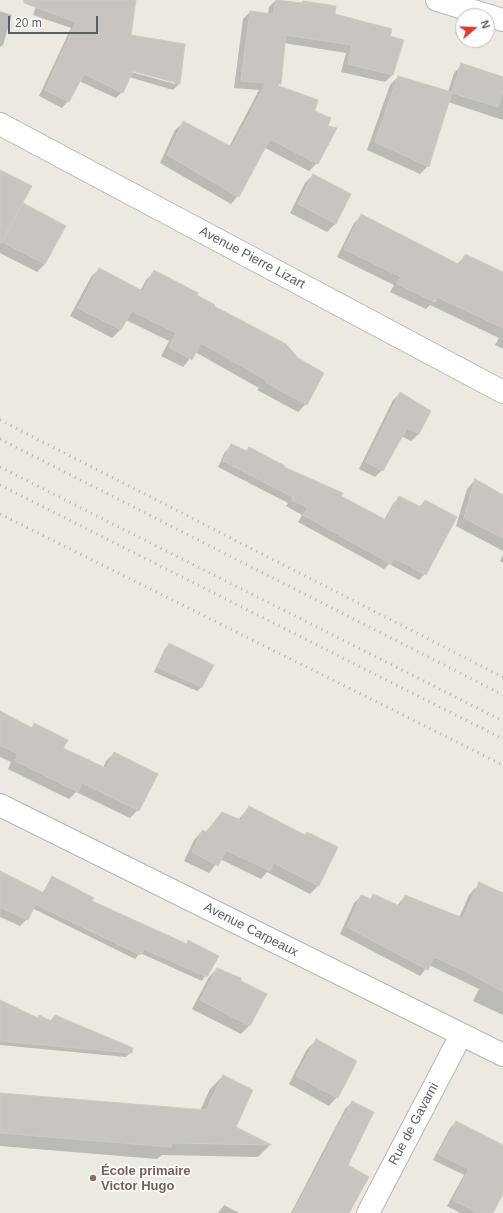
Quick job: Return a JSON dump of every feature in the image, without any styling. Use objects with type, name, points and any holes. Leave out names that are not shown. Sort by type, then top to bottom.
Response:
[{"type":"street","points":[[437,0],[503,20]]},
{"type":"street","name":"Avenue Pierre Lizart","points":[[0,124],[503,392]]},
{"type":"street","name":"Avenue Carpeaux","points":[[0,805],[503,1055]]},
{"type":"street","name":"Rue de Gavarni","points":[[368,1213],[461,1035]]},
{"type":"building","points":[[24,0],[136,0],[131,35],[185,44],[180,84],[133,71],[123,93],[84,74],[69,102],[45,90],[76,22],[24,3]]},
{"type":"building","points":[[276,0],[302,3],[303,1],[336,6],[335,14],[392,29],[390,36],[404,40],[393,75],[348,64],[352,45],[286,35],[281,84],[271,83],[318,100],[315,111],[331,118],[328,126],[337,128],[318,164],[270,139],[239,197],[167,155],[183,121],[232,147],[266,83],[241,81],[250,11],[273,14]]},
{"type":"building","points":[[461,63],[503,77],[503,89],[498,107],[452,93]]},
{"type":"building","points":[[398,76],[452,92],[429,167],[375,142]]},
{"type":"building","points":[[0,170],[32,186],[0,244]]},
{"type":"building","points":[[313,174],[351,194],[336,224],[298,204]]},
{"type":"building","points":[[23,203],[66,226],[45,264],[2,242]]},
{"type":"building","points":[[361,214],[460,265],[465,254],[503,272],[503,328],[437,297],[435,302],[397,284],[401,277],[344,249]]},
{"type":"building","points":[[99,268],[143,291],[154,270],[198,293],[197,295],[215,305],[214,306],[286,344],[298,358],[324,373],[307,405],[265,382],[266,380],[201,343],[192,360],[169,347],[176,333],[132,311],[121,330],[78,308]]},
{"type":"building","points":[[400,392],[431,411],[419,434],[407,428],[383,471],[366,462]]},
{"type":"building","points":[[231,444],[247,451],[249,447],[285,466],[284,467],[343,493],[341,496],[386,520],[399,496],[421,507],[425,500],[457,517],[426,575],[394,558],[391,564],[303,515],[308,508],[292,500],[293,497],[223,461]]},
{"type":"building","points":[[475,479],[503,495],[503,538],[464,518]]},
{"type":"building","points":[[169,643],[214,665],[202,687],[157,667]]},
{"type":"building","points":[[0,711],[32,728],[34,723],[68,740],[63,748],[106,768],[114,752],[158,774],[139,811],[82,783],[78,792],[15,761],[18,754],[0,745]]},
{"type":"building","points":[[249,806],[305,835],[307,832],[338,847],[319,886],[274,863],[270,871],[226,850],[218,866],[192,852],[202,830],[206,832],[222,812],[241,820]]},
{"type":"building","points":[[0,871],[42,892],[28,920],[0,907]]},
{"type":"building","points":[[52,876],[94,898],[92,901],[187,944],[188,940],[219,956],[207,977],[144,949],[140,955],[37,905]]},
{"type":"building","points":[[479,882],[503,893],[503,992],[465,971],[434,957],[428,970],[347,927],[361,895],[371,899],[373,894],[400,906],[405,895],[463,918]]},
{"type":"building","points":[[217,968],[241,978],[241,981],[267,994],[250,1026],[200,1000]]},
{"type":"building","points":[[0,1000],[38,1018],[39,1015],[51,1021],[55,1015],[133,1048],[132,1053],[0,1041]]},
{"type":"building","points":[[316,1039],[357,1061],[338,1098],[296,1076]]},
{"type":"building","points":[[223,1075],[253,1090],[236,1127],[272,1145],[172,1143],[171,1147],[0,1133],[0,1093],[206,1110]]},
{"type":"building","points":[[352,1101],[374,1112],[348,1165],[369,1177],[349,1213],[293,1213]]},
{"type":"building","points":[[456,1121],[503,1145],[503,1194],[493,1213],[478,1213],[453,1200],[469,1169],[438,1154]]},
{"type":"railway","points":[[0,420],[503,677]]},
{"type":"railway","points":[[0,439],[503,695]]},
{"type":"railway","points":[[0,467],[503,721]]},
{"type":"railway","points":[[0,485],[503,739]]},
{"type":"railway","points":[[0,514],[503,765]]},
{"type":"place","name":"École primaire Victor Hugo","points":[[93,1178]]}]
